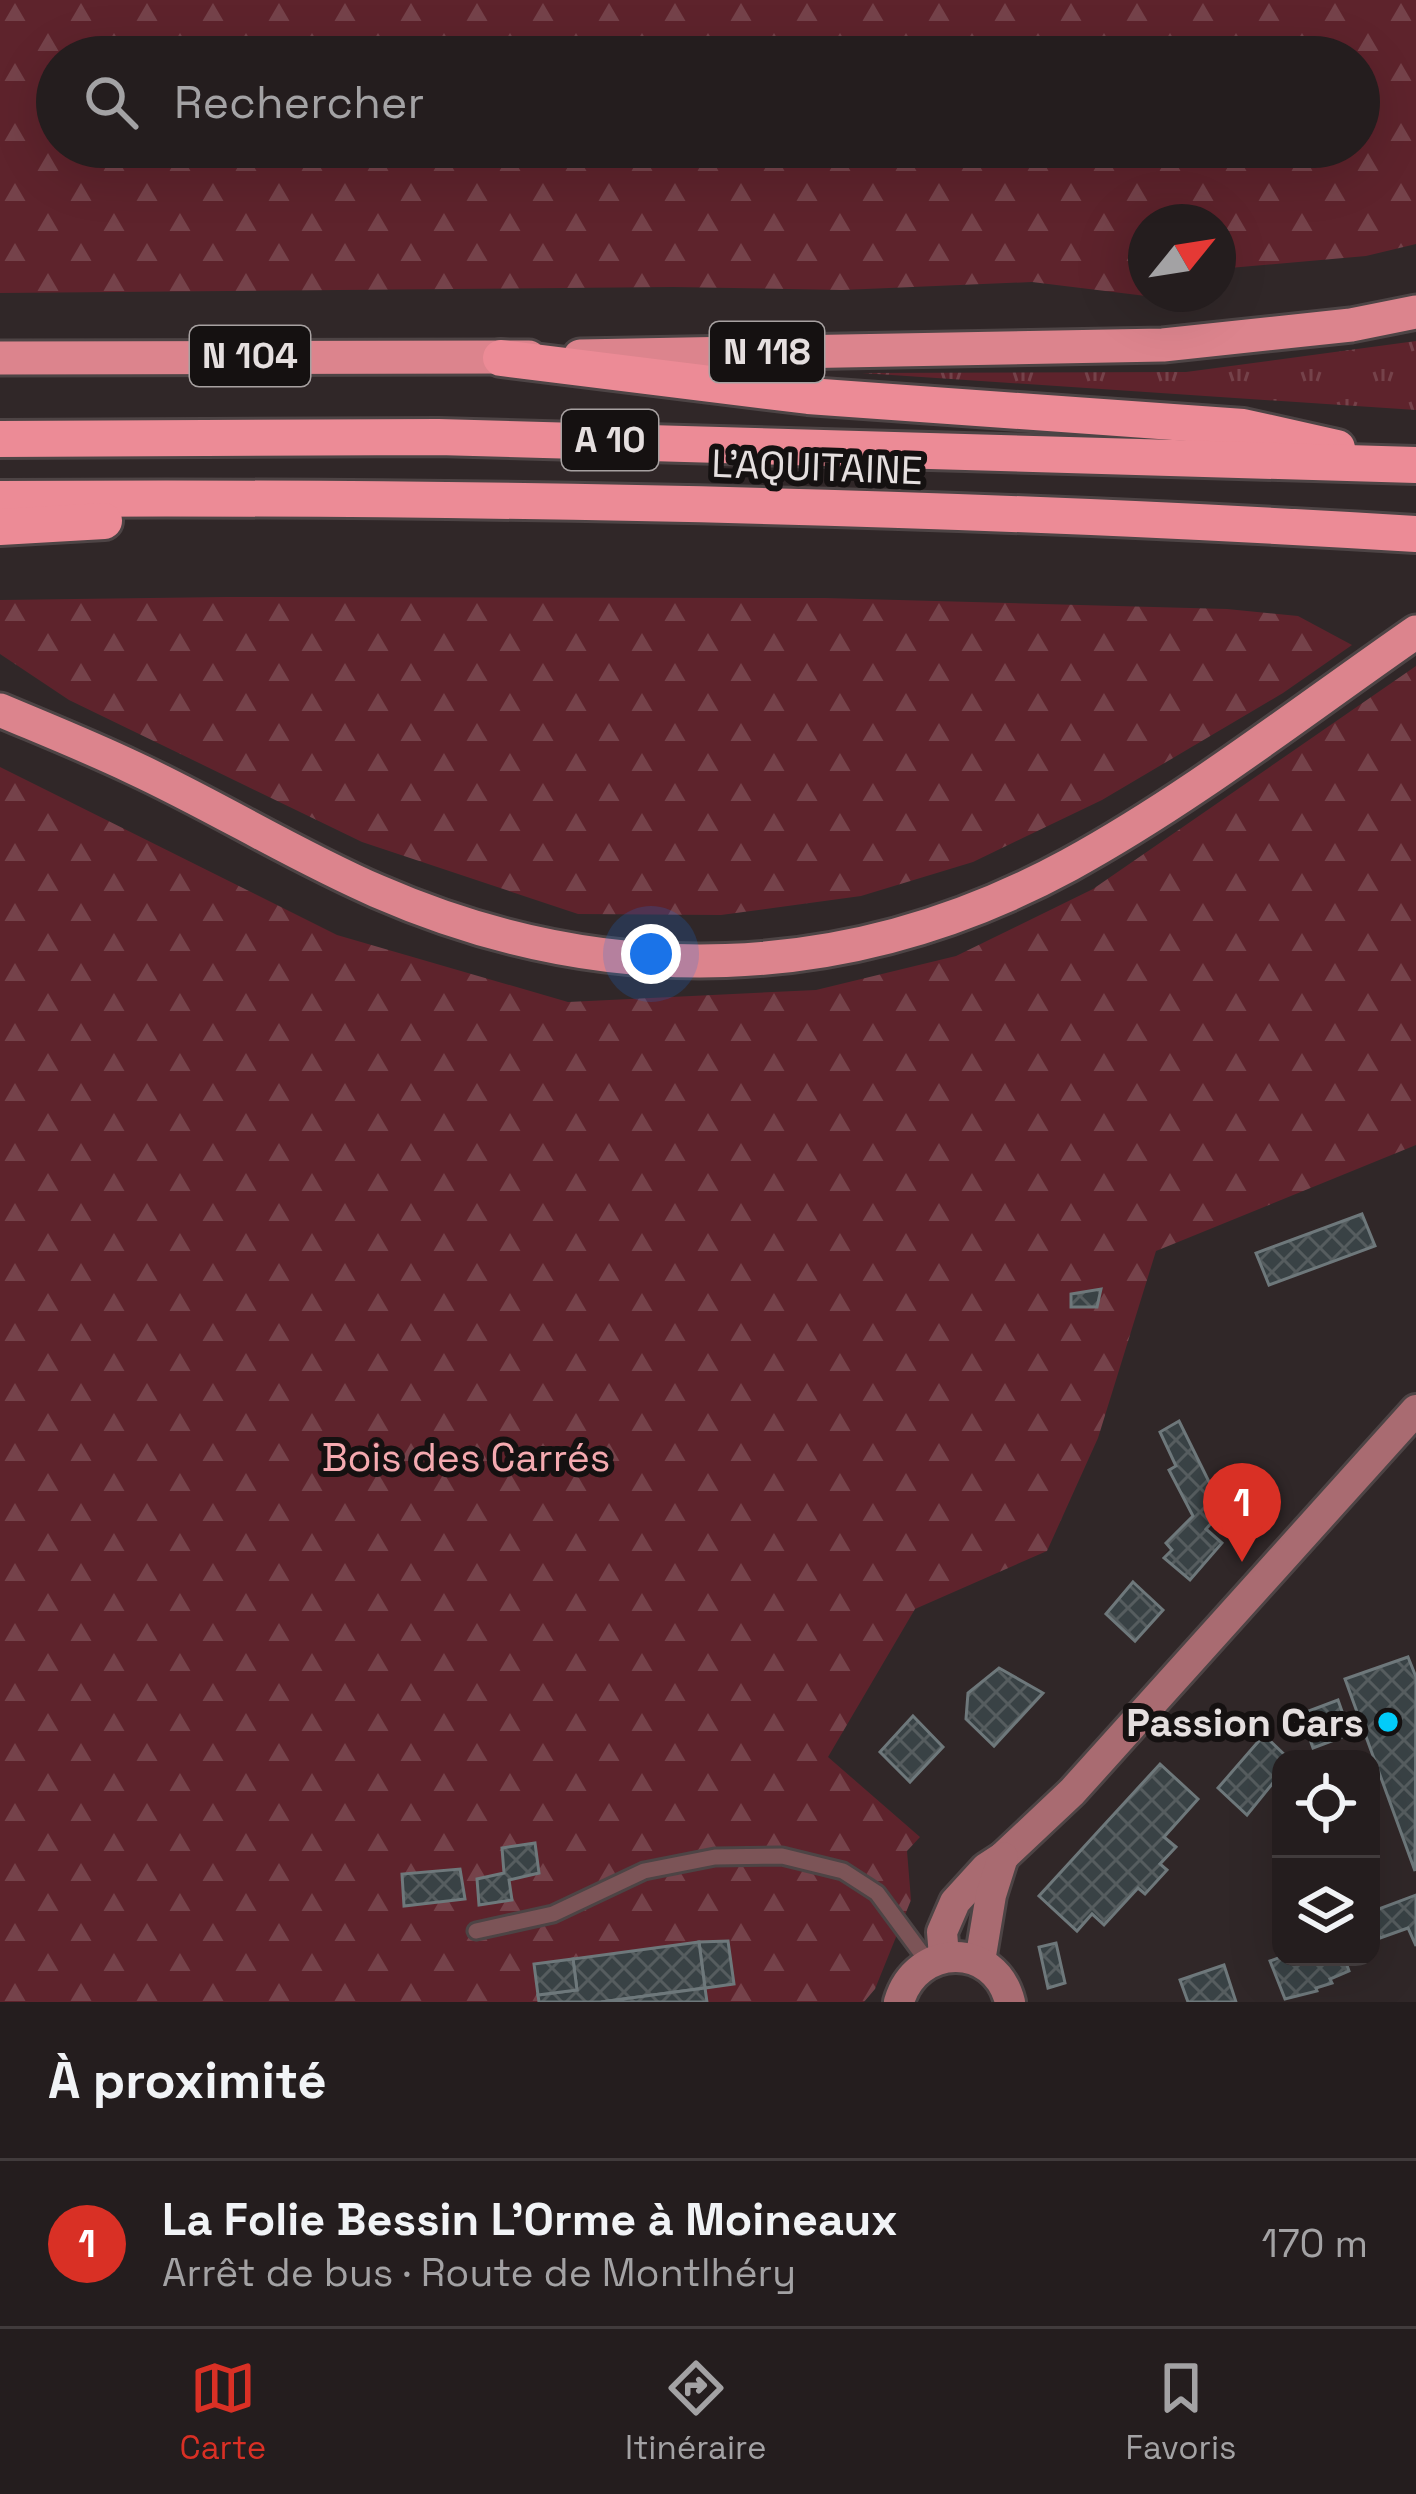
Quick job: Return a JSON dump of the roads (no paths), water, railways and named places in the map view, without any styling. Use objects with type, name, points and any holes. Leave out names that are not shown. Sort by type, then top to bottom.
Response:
[{"type":"highway","name":"N 118","points":[[501,358],[1163,345],[1351,325],[1416,312]]},
{"type":"highway","name":"N 104","points":[[0,358],[501,358]]},
{"type":"highway","points":[[501,358],[808,395],[1243,427],[1413,465]]},
{"type":"highway","name":"L'AQUITAINE","points":[[0,439],[438,437],[1413,465]]},
{"type":"highway","points":[[0,527],[104,521],[226,497]]},
{"type":"highway","name":"L'AQUITAINE","points":[[0,499],[226,497],[1173,520],[1416,534]]},
{"type":"highway","points":[[0,710],[134,768],[395,898],[473,928],[546,947],[652,961],[774,958],[828,952],[910,932],[964,913],[1099,847],[1213,776],[1416,632]]},
{"type":"main road","points":[[936,1959],[955,1902],[1072,1792],[1178,1679],[1416,1410]]},
{"type":"main road","points":[[980,1961],[1003,1857]]},
{"type":"main road","points":[[899,2002],[914,1973],[936,1959],[961,1955],[980,1961],[1002,1980],[1010,2002]]},
{"type":"lane","points":[[476,1930],[553,1914],[644,1871],[715,1857],[782,1856],[843,1871],[877,1893],[936,1959]]},
{"type":"place","name":"La Folie Bessin L'Orme à Moineaux","points":[[1242,1562]]},
{"type":"place","name":"Passion Cars","points":[[1388,1722]]},
{"type":"park label","name":"Bois des Carrés","points":[[466,1457]]}]
